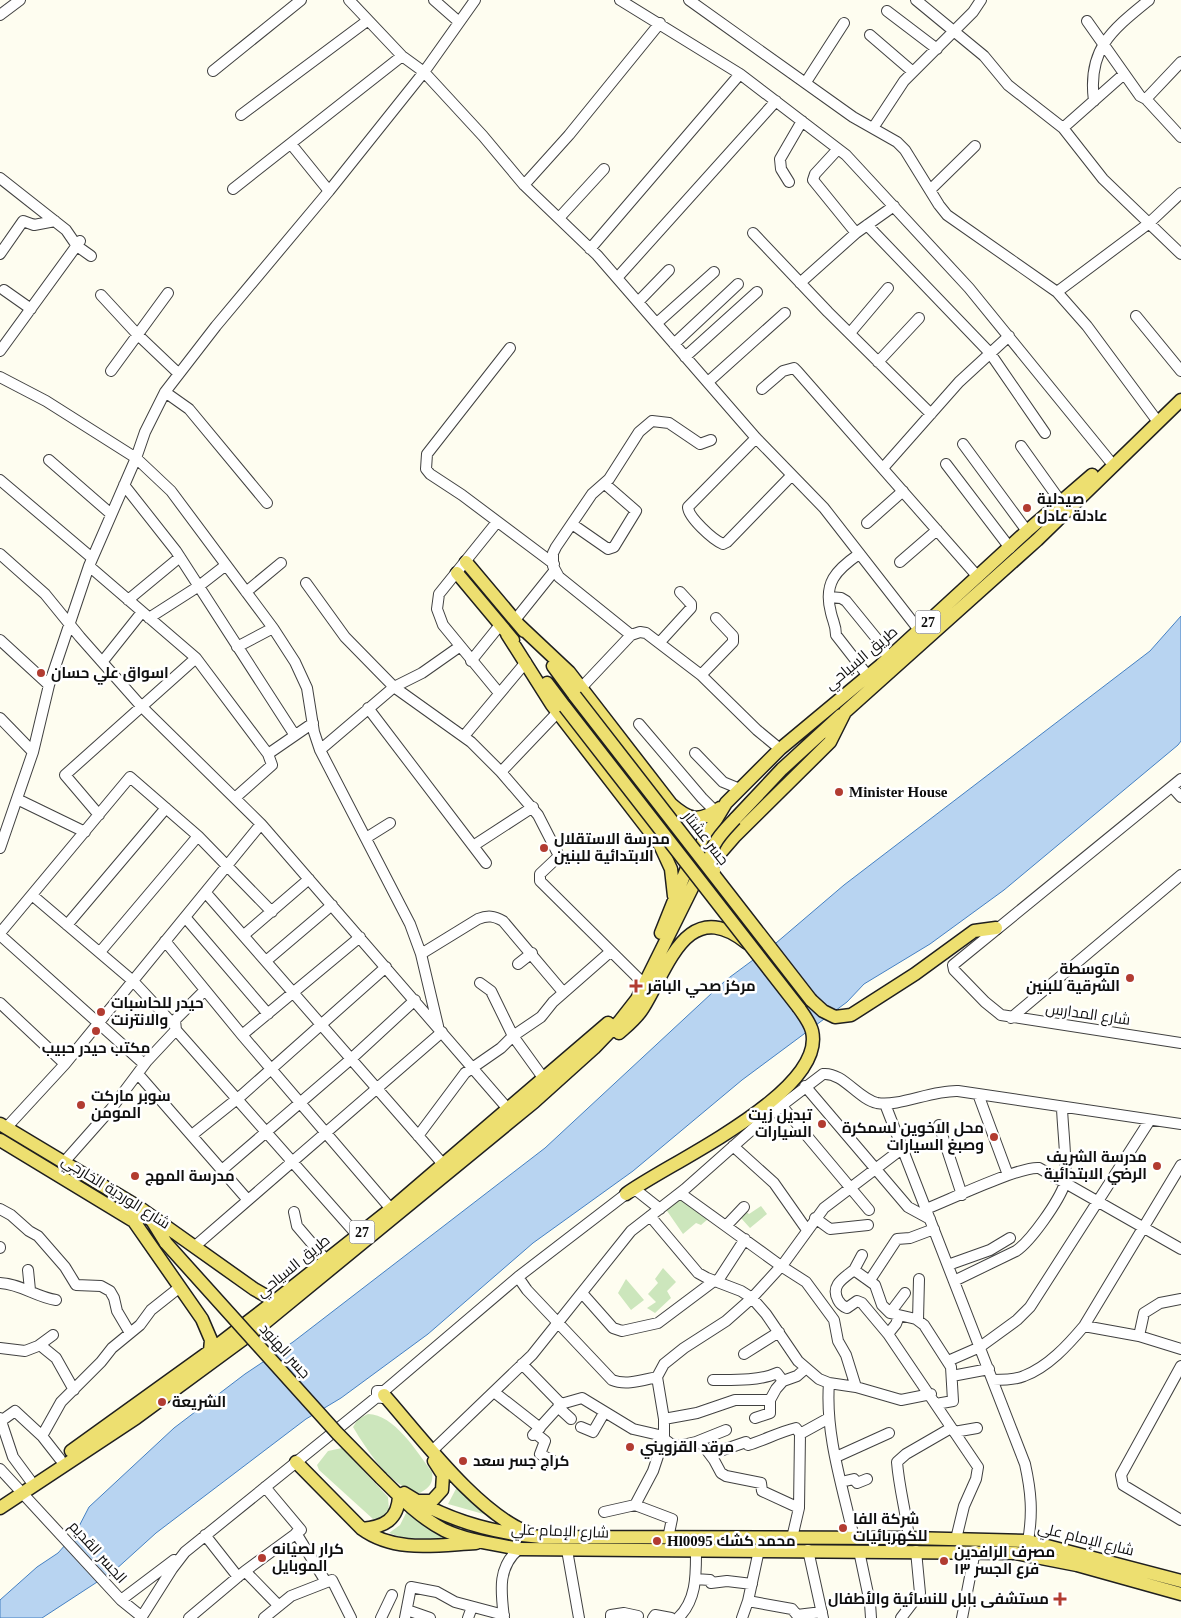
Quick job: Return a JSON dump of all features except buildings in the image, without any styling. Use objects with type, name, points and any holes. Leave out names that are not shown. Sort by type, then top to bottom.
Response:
[{"type":"main road","name":"طريق السياحي","points":[[139,1409],[391,1209],[442,1163],[511,1113],[534,1102],[594,1048],[629,1011],[646,984],[695,882],[773,797],[830,742],[841,719],[850,707],[1044,533],[1181,400]]},
{"type":"main road","name":"طريق السياحي","points":[[720,809],[780,749],[868,676],[1109,460],[1143,436]]},
{"type":"main road","points":[[466,562],[671,804],[684,815],[694,818],[703,817],[720,809]]},
{"type":"main road","points":[[457,573],[504,629],[561,710]]},
{"type":"main road","points":[[504,629],[660,845],[671,869],[674,882],[670,911]]},
{"type":"main road","name":"جسر عشتار","points":[[578,692],[722,887],[811,1000],[830,1016],[840,1018],[862,1010],[974,931],[996,928]]},
{"type":"main road","points":[[722,887],[711,867],[711,852],[714,844],[782,769],[850,707]]},
{"type":"main road","name":"جسر عشتار","points":[[561,710],[759,955],[799,1008],[812,1031],[813,1044],[802,1068],[784,1089],[725,1136],[626,1194]]},
{"type":"main road","points":[[670,911],[688,868],[720,809]]},
{"type":"main road","name":"طريق السياحي","points":[[0,1503],[22,1490],[262,1326],[511,1113],[544,1079],[613,1017],[640,979],[670,911]]},
{"type":"main road","points":[[534,1102],[632,1021],[642,1010],[680,943],[694,932],[706,928],[728,931],[739,937],[759,955]]},
{"type":"main road","name":"شارع الوردية الخارجي","points":[[3,1126],[136,1205],[153,1222],[166,1243]]},
{"type":"main road","name":"شارع الوردية الخارجي","points":[[0,1140],[128,1217],[166,1243]]},
{"type":"main road","points":[[210,1351],[208,1329],[180,1287],[128,1217],[134,1213],[136,1205],[254,1289],[275,1301]]},
{"type":"main road","name":"جسر الهنود","points":[[166,1243],[337,1433],[381,1478]]},
{"type":"main road","points":[[381,1395],[474,1496],[512,1525],[544,1542]]},
{"type":"main road","points":[[381,1395],[442,1471],[444,1483],[440,1495],[432,1501],[416,1501]]},
{"type":"main road","name":"طريق السياحي","points":[[0,1508],[22,1490],[30,1480],[60,1458],[124,1419]]},
{"type":"main road","points":[[298,1460],[324,1491],[362,1529],[381,1540],[402,1546],[486,1542]]},
{"type":"main road","name":"شارع الإمام علي","points":[[381,1478],[424,1517],[445,1530],[486,1542],[519,1548],[544,1542],[668,1538],[792,1538],[916,1551],[976,1551],[1026,1554],[1181,1594]]},
{"type":"main road","name":"شارع الإمام علي","points":[[381,1478],[416,1501],[449,1518],[472,1526],[544,1542],[568,1550],[808,1550],[909,1538],[1028,1541],[1181,1581]]},
{"type":"main road","points":[[362,1529],[382,1526],[390,1520],[396,1514],[399,1496]]},
{"type":"main road","points":[[1026,1554],[1028,1541]]},
{"type":"street","points":[[0,15],[20,0]]},
{"type":"street","points":[[213,71],[301,0]]},
{"type":"street","points":[[349,0],[402,56],[424,72],[483,136],[524,185],[617,278],[756,438],[824,508],[919,630]]},
{"type":"street","points":[[434,0],[459,22]]},
{"type":"street","points":[[0,848],[33,752],[49,685],[90,562],[136,458],[144,432],[165,392],[424,72],[475,0]]},
{"type":"street","points":[[620,0],[740,74],[838,149],[894,206],[958,276],[1109,460]]},
{"type":"street","points":[[690,0],[853,117],[897,142],[905,150],[939,205],[957,222],[1057,292],[1087,326],[1158,422]]},
{"type":"street","points":[[916,0],[984,56],[1008,85],[1063,128],[1103,179],[1181,254]]},
{"type":"street","points":[[873,128],[904,81],[955,31],[973,12],[981,0]]},
{"type":"street","points":[[1094,101],[1092,71],[1103,44],[1116,28],[1149,0]]},
{"type":"street","points":[[888,11],[937,49]]},
{"type":"street","points":[[241,115],[367,20]]},
{"type":"street","points":[[1087,22],[1140,96],[1181,137]]},
{"type":"street","points":[[524,185],[569,135],[660,23]]},
{"type":"street","points":[[806,82],[844,23]]},
{"type":"street","points":[[870,35],[913,72]]},
{"type":"street","points":[[233,189],[402,56]]},
{"type":"street","points":[[1146,100],[1181,62]]},
{"type":"street","points":[[590,249],[740,74]]},
{"type":"street","points":[[1063,128],[1124,74]]},
{"type":"street","points":[[617,278],[776,101]]},
{"type":"street","points":[[789,182],[782,169],[780,159],[802,121]]},
{"type":"street","points":[[291,144],[329,191]]},
{"type":"street","points":[[930,190],[975,146]]},
{"type":"street","points":[[838,149],[815,174],[814,180],[856,233]]},
{"type":"street","points":[[558,218],[604,169]]},
{"type":"street","points":[[0,178],[66,230],[91,256]]},
{"type":"street","points":[[1057,292],[1148,224],[1181,193]]},
{"type":"street","points":[[800,283],[856,233],[894,206]]},
{"type":"street","points":[[0,254],[23,221],[34,225],[55,221]]},
{"type":"street","points":[[867,225],[990,353],[1045,433]]},
{"type":"street","points":[[753,233],[930,414]]},
{"type":"street","points":[[0,351],[79,244]]},
{"type":"street","points":[[638,302],[669,270]]},
{"type":"street","points":[[657,323],[714,272]]},
{"type":"street","points":[[674,344],[738,284]]},
{"type":"street","points":[[850,333],[888,288]]},
{"type":"street","points":[[4,290],[31,309]]},
{"type":"street","points":[[685,357],[757,292]]},
{"type":"street","points":[[111,372],[168,293]]},
{"type":"street","points":[[101,295],[137,334],[179,374]]},
{"type":"street","points":[[708,382],[785,313]]},
{"type":"street","points":[[1136,316],[1181,372]]},
{"type":"street","points":[[878,362],[919,318]]},
{"type":"street","points":[[883,468],[930,414],[1009,336]]},
{"type":"street","points":[[510,348],[427,454],[425,461],[430,474],[497,522],[554,567],[566,582],[631,635]]},
{"type":"street","points":[[762,389],[783,371],[794,368],[978,577]]},
{"type":"street","points":[[0,376],[46,401],[136,458],[171,491],[273,628],[304,680],[320,750],[410,924],[421,954],[440,1029]]},
{"type":"street","points":[[165,392],[189,409],[267,503]]},
{"type":"street","points":[[517,623],[554,567],[553,553],[592,494],[604,484],[638,432],[652,421],[669,423],[700,444],[711,440]]},
{"type":"street","points":[[756,438],[688,507],[690,514],[707,532],[718,542],[727,542],[792,475]]},
{"type":"street","points":[[963,444],[1027,532]]},
{"type":"street","points":[[1022,446],[1061,502]]},
{"type":"street","points":[[49,460],[111,514]]},
{"type":"street","points":[[946,464],[1010,548]]},
{"type":"street","points":[[0,480],[90,562],[128,600],[196,658],[268,754],[272,765],[236,798]]},
{"type":"street","points":[[572,524],[608,549],[614,547],[636,511],[604,484]]},
{"type":"street","points":[[124,485],[180,557],[294,734]]},
{"type":"street","points":[[867,523],[903,491]]},
{"type":"street","points":[[497,522],[439,594],[437,609],[443,625],[499,693]]},
{"type":"street","points":[[900,562],[937,530]]},
{"type":"street","points":[[0,554],[45,594],[141,706],[261,824],[511,1113]]},
{"type":"street","points":[[858,554],[834,574],[829,597],[831,614],[837,626],[836,635],[868,676]]},
{"type":"street","points":[[128,600],[180,557]]},
{"type":"street","points":[[246,592],[281,563]]},
{"type":"street","points":[[103,661],[145,615],[199,586],[226,565]]},
{"type":"street","points":[[306,583],[345,637],[394,687],[464,736],[533,807],[558,854],[558,857],[540,874],[540,881],[610,952],[640,979]]},
{"type":"street","points":[[660,642],[691,608],[691,604],[680,592]]},
{"type":"street","points":[[829,597],[841,598],[846,602],[881,644],[888,658]]},
{"type":"street","points":[[701,675],[733,642],[733,636],[716,618]]},
{"type":"street","points":[[237,648],[273,628]]},
{"type":"street","points":[[471,661],[504,629]]},
{"type":"street","points":[[578,692],[631,635],[640,632],[646,633],[701,675],[757,730],[780,749]]},
{"type":"street","points":[[0,640],[49,685]]},
{"type":"street","points":[[320,750],[394,687],[422,673],[459,646]]},
{"type":"street","points":[[98,815],[65,775],[196,658]]},
{"type":"street","points":[[464,736],[526,662]]},
{"type":"street","points":[[368,708],[486,863]]},
{"type":"street","points":[[501,772],[561,710]]},
{"type":"street","points":[[0,718],[33,752]]},
{"type":"street","points":[[268,754],[294,734],[313,724]]},
{"type":"street","points":[[639,724],[702,798],[720,809]]},
{"type":"street","points":[[695,753],[723,782],[740,789]]},
{"type":"street","points":[[144,1064],[0,934],[130,777],[198,836],[272,912]]},
{"type":"street","points":[[996,928],[1181,779]]},
{"type":"street","points":[[1172,786],[1181,797]]},
{"type":"street","points":[[17,799],[85,832]]},
{"type":"street","points":[[473,846],[533,807]]},
{"type":"street","points":[[68,925],[166,808]]},
{"type":"street","points":[[366,838],[390,823]]},
{"type":"street","points":[[3,1126],[65,1064],[261,824]]},
{"type":"street","points":[[100,952],[198,836]]},
{"type":"street","points":[[1011,1018],[1181,875]]},
{"type":"street","points":[[244,935],[309,879]]},
{"type":"street","points":[[206,893],[442,1163]]},
{"type":"street","points":[[32,895],[133,981],[357,1236]]},
{"type":"street","points":[[266,961],[332,905]]},
{"type":"street","points":[[421,954],[486,916],[503,921],[563,992]]},
{"type":"street","points":[[185,917],[268,1014]]},
{"type":"street","name":"شارع المدارس","points":[[996,928],[953,965],[954,970],[994,1010],[1011,1018],[1181,1043]]},
{"type":"street","points":[[242,1036],[360,937]]},
{"type":"street","points":[[165,941],[242,1036],[391,1209]]},
{"type":"street","points":[[418,1136],[472,1066],[501,1048],[513,1036],[541,1017],[563,992],[610,952]]},
{"type":"street","points":[[518,964],[532,953]]},
{"type":"street","points":[[192,1135],[386,968]]},
{"type":"street","points":[[480,983],[491,991],[513,1036],[544,1079]]},
{"type":"street","points":[[64,1161],[112,1109],[144,1064],[175,1027],[175,1020],[205,990]]},
{"type":"street","points":[[222,1170],[351,1059],[415,1000]]},
{"type":"street","points":[[0,1003],[65,1064]]},
{"type":"street","points":[[194,1247],[247,1199],[379,1089],[440,1029]]},
{"type":"street","points":[[138,1074],[247,1199]]},
{"type":"street","points":[[433,1450],[522,1364],[626,1237],[680,1193],[781,1105],[818,1077],[828,1074],[865,1098],[885,1104],[936,1092],[978,1094],[1181,1124]]},
{"type":"street","points":[[805,1086],[908,1206],[932,1224]]},
{"type":"street","points":[[978,1094],[1008,1175]]},
{"type":"street","points":[[885,1104],[1027,1471],[1032,1494],[1032,1519],[1028,1541]]},
{"type":"street","points":[[781,1105],[869,1210]]},
{"type":"street","points":[[954,1282],[1024,1245],[1037,1230],[1066,1182],[1062,1107]]},
{"type":"street","points":[[948,1361],[980,1347],[1017,1320],[1030,1307],[1150,1120]]},
{"type":"street","points":[[939,1125],[962,1195]]},
{"type":"street","points":[[733,1146],[774,1183],[807,1230]]},
{"type":"street","points":[[635,1505],[653,1471],[664,1438],[664,1419],[657,1377],[664,1364],[671,1357],[726,1321],[752,1298],[781,1266],[824,1208],[874,1168],[903,1148]]},
{"type":"street","points":[[993,1380],[1024,1376],[1038,1369],[1064,1349],[1084,1326],[1181,1165]]},
{"type":"street","points":[[926,1209],[1008,1175],[1027,1169],[1039,1168],[1181,1248]]},
{"type":"street","points":[[121,1600],[185,1552],[381,1395],[518,1277],[626,1194],[636,1190],[660,1208]]},
{"type":"street","points":[[680,1193],[806,1282],[829,1311],[856,1387]]},
{"type":"street","points":[[726,1226],[744,1207]]},
{"type":"street","points":[[0,1210],[10,1215],[38,1236],[65,1267],[76,1285],[100,1286],[110,1291],[117,1311],[130,1333]]},
{"type":"street","points":[[294,1212],[297,1226],[326,1260]]},
{"type":"street","points":[[650,1216],[698,1273],[715,1282],[741,1291],[752,1298],[779,1332],[793,1356],[805,1369],[829,1383],[856,1387],[901,1400],[931,1394]]},
{"type":"street","points":[[815,1218],[830,1229],[868,1225]]},
{"type":"street","points":[[918,1320],[894,1314],[882,1305],[876,1275],[897,1239],[910,1238],[932,1224]]},
{"type":"street","points":[[948,1265],[990,1250],[1010,1238]]},
{"type":"street","points":[[582,1293],[613,1328],[622,1332],[658,1323],[715,1282],[746,1239]]},
{"type":"street","points":[[862,1255],[854,1270],[836,1286],[834,1292],[839,1303],[847,1308],[860,1302],[888,1334],[931,1394],[978,1467],[976,1478],[964,1506],[956,1538]]},
{"type":"street","points":[[28,1270],[30,1290]]},
{"type":"street","points":[[854,1270],[876,1275]]},
{"type":"street","points":[[518,1277],[612,1380],[631,1382],[657,1377]]},
{"type":"street","points":[[919,1279],[918,1320],[948,1361],[952,1376],[953,1401],[936,1404]]},
{"type":"street","points":[[0,1283],[30,1290],[44,1298],[56,1300]]},
{"type":"street","points":[[42,1436],[54,1412],[112,1348],[140,1326],[151,1310],[180,1287]]},
{"type":"street","points":[[888,1334],[896,1324],[894,1314],[905,1293]]},
{"type":"street","points":[[1139,1336],[1144,1313],[1160,1303],[1181,1299]]},
{"type":"street","points":[[829,1311],[839,1303]]},
{"type":"street","points":[[1084,1326],[1139,1336],[1181,1349]]},
{"type":"street","points":[[744,1354],[779,1332]]},
{"type":"street","points":[[0,1348],[25,1351],[53,1335]]},
{"type":"street","points":[[40,1344],[56,1358],[74,1390]]},
{"type":"street","points":[[522,1364],[571,1419]]},
{"type":"street","points":[[1181,1366],[1120,1475],[1123,1485],[1181,1520]]},
{"type":"street","points":[[755,1418],[770,1413],[770,1400],[783,1381],[797,1376],[805,1369]]},
{"type":"street","points":[[952,1376],[989,1369]]},
{"type":"street","points":[[713,1380],[737,1380],[770,1376],[777,1373],[783,1381]]},
{"type":"street","points":[[829,1383],[829,1418],[841,1482],[870,1604],[871,1618]]},
{"type":"street","points":[[494,1392],[545,1441],[540,1454],[553,1461]]},
{"type":"street","points":[[536,1432],[560,1406],[582,1398],[633,1429],[664,1438],[678,1446],[696,1442],[726,1430]]},
{"type":"street","points":[[664,1419],[697,1413],[735,1400],[770,1400]]},
{"type":"street","points":[[30,1480],[13,1456],[0,1419],[15,1411],[42,1436],[60,1458]]},
{"type":"street","points":[[582,1427],[593,1432],[604,1413]]},
{"type":"street","points":[[800,1434],[829,1418]]},
{"type":"street","points":[[710,1454],[746,1442],[748,1445],[760,1442],[781,1431],[796,1428],[800,1434],[799,1508],[792,1538]]},
{"type":"street","points":[[909,1538],[904,1500],[898,1483],[897,1462],[906,1454],[953,1430],[976,1428]]},
{"type":"street","points":[[836,1457],[889,1433]]},
{"type":"street","points":[[696,1442],[702,1444],[721,1473],[726,1476],[761,1483],[762,1491],[799,1508]]},
{"type":"street","name":"الجسر القديم","points":[[0,1469],[22,1490],[121,1600],[142,1618]]},
{"type":"street","points":[[841,1482],[854,1479],[857,1482],[867,1479]]},
{"type":"street","points":[[189,1618],[241,1574],[301,1530],[265,1487]]},
{"type":"street","points":[[604,1512],[635,1505],[670,1517],[672,1519],[668,1538]]},
{"type":"street","points":[[296,1533],[329,1581],[342,1596],[348,1614],[338,1618]]},
{"type":"street","points":[[205,1535],[241,1574],[279,1606]]},
{"type":"street","points":[[430,1618],[406,1614],[411,1587],[437,1592],[455,1602],[504,1616],[501,1583],[503,1571],[510,1556],[519,1548]]},
{"type":"street","points":[[568,1550],[579,1618]]},
{"type":"street","points":[[678,1618],[683,1613],[692,1594],[695,1579],[696,1550]]},
{"type":"street","points":[[742,1618],[748,1601],[759,1550]]},
{"type":"street","points":[[748,1601],[792,1609],[798,1615],[823,1615],[808,1550]]},
{"type":"street","points":[[901,1618],[920,1593],[916,1551]]},
{"type":"street","points":[[962,1618],[976,1551]]},
{"type":"street","points":[[142,1618],[185,1552]]},
{"type":"street","points":[[695,1579],[710,1580],[711,1583],[727,1581],[752,1584]]},
{"type":"street","points":[[264,1618],[291,1596],[329,1581]]},
{"type":"street","points":[[381,1618],[392,1594]]},
{"type":"street","points":[[468,1618],[472,1607]]},
{"type":"street","points":[[611,1618],[611,1615],[624,1613],[638,1616]]},
{"type":"street","points":[[653,1618],[656,1615],[671,1618]]},
{"type":"green space","points":[[679,1197],[708,1219],[701,1225],[696,1223],[683,1234],[665,1208]]},
{"type":"green space","points":[[761,1206],[767,1214],[750,1228],[740,1217],[745,1211],[749,1214]]},
{"type":"green space","points":[[663,1268],[676,1282],[667,1291],[671,1298],[655,1313],[647,1308],[656,1302],[648,1294],[658,1283],[655,1279]]},
{"type":"green space","points":[[626,1279],[644,1300],[631,1310],[618,1293]]},
{"type":"green space","points":[[368,1414],[387,1420],[396,1427],[419,1454],[432,1472],[431,1483],[425,1490],[418,1494],[398,1483],[380,1466],[365,1447],[353,1427],[358,1419]]},
{"type":"green space","points":[[342,1448],[388,1497],[389,1511],[382,1518],[373,1519],[319,1470],[317,1465],[328,1451]]},
{"type":"green space","points":[[458,1485],[494,1517],[448,1504]]},
{"type":"green space","points":[[407,1511],[457,1539],[403,1538],[389,1533],[400,1525]]},
{"type":"water","points":[[1181,616],[1181,741],[1178,745],[1004,890],[930,944],[864,984],[847,1002],[742,1080],[633,1171],[533,1243],[428,1334],[341,1398],[306,1419],[156,1533],[114,1571],[42,1618],[0,1618],[0,1600],[37,1567],[58,1553],[75,1534],[89,1507],[174,1428],[245,1374],[293,1342],[545,1148],[726,980],[776,943],[844,885],[1150,651]]},
{"type":"place","name":"صيدلية عادلة عادل","points":[[1027,508]]},
{"type":"place","name":"اسواق علي حسان","points":[[41,673]]},
{"type":"place","name":"Minister House","points":[[839,792]]},
{"type":"place","name":"مدرسة الاستقلال الابتدائية للبنين","points":[[544,848]]},
{"type":"place","name":"متوسطة الشرقية للبنين","points":[[1130,978]]},
{"type":"place","name":"مركز صحي الباقر","points":[[636,986]]},
{"type":"place","name":"حيدر للحاسبات والانترنت","points":[[101,1012]]},
{"type":"place","name":"مكتب حيدر حبيب","points":[[96,1031]]},
{"type":"place","name":"سوبر ماركت المومن","points":[[81,1105]]},
{"type":"place","name":"تبديل زيت السيارات","points":[[822,1124]]},
{"type":"place","name":"محل الاخوين لسمكرة وصبغ السيارات","points":[[994,1137]]},
{"type":"place","name":"مدرسة الشريف الرضي الابتدائية","points":[[1157,1166]]},
{"type":"place","name":"مدرسة المهج","points":[[135,1176]]},
{"type":"place","name":"الشريعة","points":[[162,1402]]},
{"type":"place","name":"مرقد القزويني","points":[[630,1447]]},
{"type":"place","name":"كراج جسر سعد","points":[[463,1461]]},
{"type":"place","name":"شركة الفا للكهربائيات","points":[[843,1528]]},
{"type":"place","name":"Hl0095 محمد كشك","points":[[657,1541]]},
{"type":"place","name":"كرار لصيانه الموبايل","points":[[262,1558]]},
{"type":"place","name":"مصرف الرافدين فرع الجسر ١٣","points":[[944,1561]]},
{"type":"place","name":"مستشفى بابل للنسائية والأطفال","points":[[1060,1599]]}]
